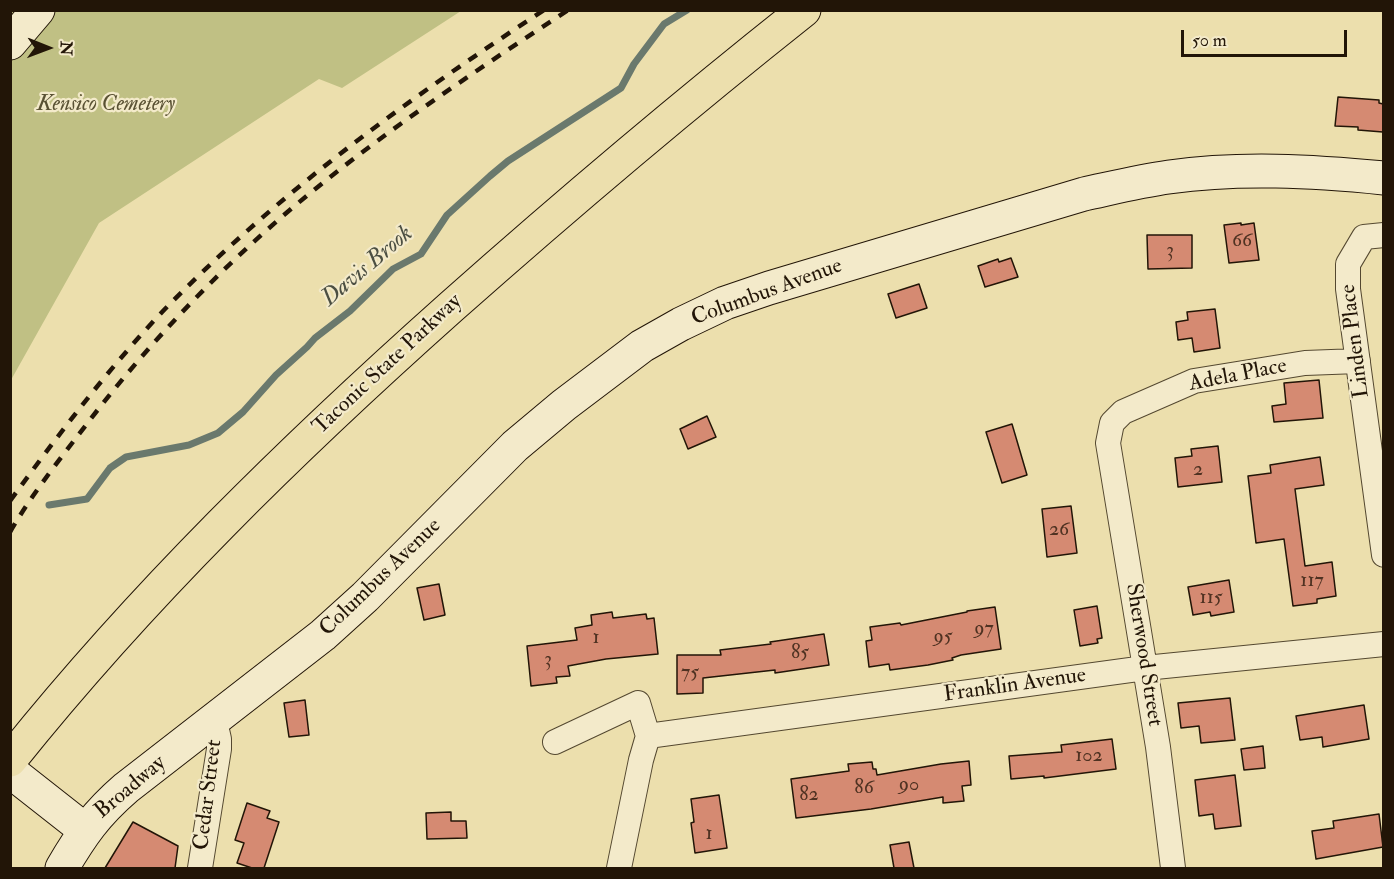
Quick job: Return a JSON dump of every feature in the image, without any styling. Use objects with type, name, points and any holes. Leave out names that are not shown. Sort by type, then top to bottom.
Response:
[{"type":"highway","name":"Taconic State Parkway","points":[[10,725],[124,595],[294,422],[412,313],[541,199],[768,10]]},
{"type":"highway","name":"Taconic State Parkway","points":[[10,760],[84,672],[194,552],[365,384],[608,170],[804,10]]},
{"type":"street","points":[[10,43],[38,10]]},
{"type":"street","name":"Columbus Avenue","points":[[214,721],[365,597],[515,446],[564,405],[642,346],[725,303],[791,281],[1084,194],[1125,184],[1180,176],[1258,170],[1383,178]]},
{"type":"street","name":"Linden Place","points":[[1374,236],[1348,264],[1348,289],[1383,555]]},
{"type":"street","name":"Adela Place","points":[[1108,442],[1112,423],[1123,412],[1194,381],[1305,363],[1358,361]]},
{"type":"street","name":"Sherwood Street","points":[[1108,442],[1158,747],[1173,868]]},
{"type":"street","name":"Franklin Avenue","points":[[648,736],[1145,668],[1383,644]]},
{"type":"street","points":[[555,742],[638,703],[648,736],[619,868]]},
{"type":"street","name":"Broadway","points":[[62,868],[85,830],[101,811],[214,721]]},
{"type":"street","name":"Cedar Street","points":[[200,868],[219,749],[214,721]]},
{"type":"street","points":[[10,771],[85,830]]},
{"type":"green space","name":"Kensico Cemetery","points":[[11,11],[461,11],[342,88],[319,79],[99,223],[11,380]]},
{"type":"building","points":[[1338,97],[1379,100],[1379,103],[1383,104],[1383,132],[1358,130],[1358,127],[1335,126]]},
{"type":"building","points":[[1241,223],[1241,225],[1254,223],[1259,260],[1229,263],[1224,225]]},
{"type":"building","points":[[1147,235],[1192,235],[1192,268],[1148,269]]},
{"type":"building","points":[[1011,258],[1018,277],[985,287],[978,266],[998,259],[999,262]]},
{"type":"building","points":[[919,284],[927,308],[896,318],[888,294]]},
{"type":"building","points":[[1215,309],[1220,348],[1194,352],[1192,338],[1178,340],[1176,322],[1188,320],[1187,312]]},
{"type":"building","points":[[1319,380],[1323,418],[1274,422],[1272,406],[1286,404],[1284,383]]},
{"type":"building","points":[[707,416],[716,437],[688,449],[680,429]]},
{"type":"building","points":[[1012,424],[1027,475],[1002,483],[986,432]]},
{"type":"building","points":[[1218,446],[1222,482],[1178,487],[1175,458],[1192,456],[1191,449]]},
{"type":"building","points":[[1320,457],[1324,485],[1295,489],[1305,566],[1332,562],[1336,596],[1317,599],[1317,603],[1293,606],[1284,539],[1256,543],[1248,476],[1271,473],[1270,465]]},
{"type":"building","points":[[1071,506],[1077,553],[1047,557],[1042,509]]},
{"type":"building","points":[[1229,580],[1234,612],[1211,616],[1210,612],[1193,615],[1188,587]]},
{"type":"building","points":[[439,584],[445,615],[424,620],[417,588]]},
{"type":"building","points":[[1097,606],[1102,638],[1097,639],[1098,643],[1080,646],[1074,610]]},
{"type":"building","points":[[995,607],[1001,649],[961,655],[952,658],[953,660],[928,665],[890,670],[889,664],[869,667],[866,641],[872,640],[870,627],[900,623],[901,625]]},
{"type":"building","points":[[612,612],[613,618],[646,614],[647,619],[654,618],[658,654],[606,659],[568,666],[570,676],[556,677],[557,683],[531,686],[527,646],[577,640],[575,628],[592,625],[591,615]]},
{"type":"building","points":[[824,634],[829,665],[775,673],[775,670],[703,678],[703,693],[677,694],[677,655],[721,655],[720,650],[771,644],[770,642]]},
{"type":"building","points":[[1230,698],[1235,740],[1201,743],[1199,726],[1181,728],[1178,703]]},
{"type":"building","points":[[305,700],[309,735],[289,737],[284,703]]},
{"type":"building","points":[[1364,705],[1369,739],[1323,747],[1322,737],[1300,740],[1296,716]]},
{"type":"building","points":[[1112,739],[1116,769],[1044,778],[1044,776],[1011,779],[1009,756],[1062,752],[1061,745]]},
{"type":"building","points":[[1263,746],[1265,768],[1244,770],[1241,749]]},
{"type":"building","points":[[969,761],[971,785],[962,786],[964,801],[943,803],[943,797],[796,818],[791,779],[849,771],[848,764],[872,762],[877,775]]},
{"type":"building","points":[[1235,775],[1241,826],[1215,829],[1213,814],[1199,816],[1195,780]]},
{"type":"building","points":[[719,795],[727,848],[695,853],[691,799]]},
{"type":"building","points":[[247,803],[270,811],[267,818],[279,822],[264,868],[252,868],[237,863],[244,843],[235,840]]},
{"type":"building","points":[[451,812],[451,821],[466,821],[467,838],[427,839],[426,813]]},
{"type":"building","points":[[1379,814],[1383,847],[1316,859],[1312,831],[1334,828],[1333,821]]},
{"type":"building","points":[[133,822],[178,846],[175,868],[105,868]]},
{"type":"building","points":[[909,842],[914,868],[894,868],[890,845]]},
{"type":"waterway","name":"Davis Brook","points":[[49,505],[87,499],[110,468],[126,457],[189,445],[218,433],[243,412],[276,375],[315,338],[350,311],[393,269],[421,254],[447,215],[490,176],[508,161],[621,88],[634,64],[664,24],[687,10]]},
{"type":"railway","points":[[10,501],[123,355],[207,267],[298,187],[394,113],[544,10]]},
{"type":"railway","points":[[10,532],[56,464],[111,393],[163,332],[248,247],[309,194],[372,145],[469,76],[568,10]]}]
